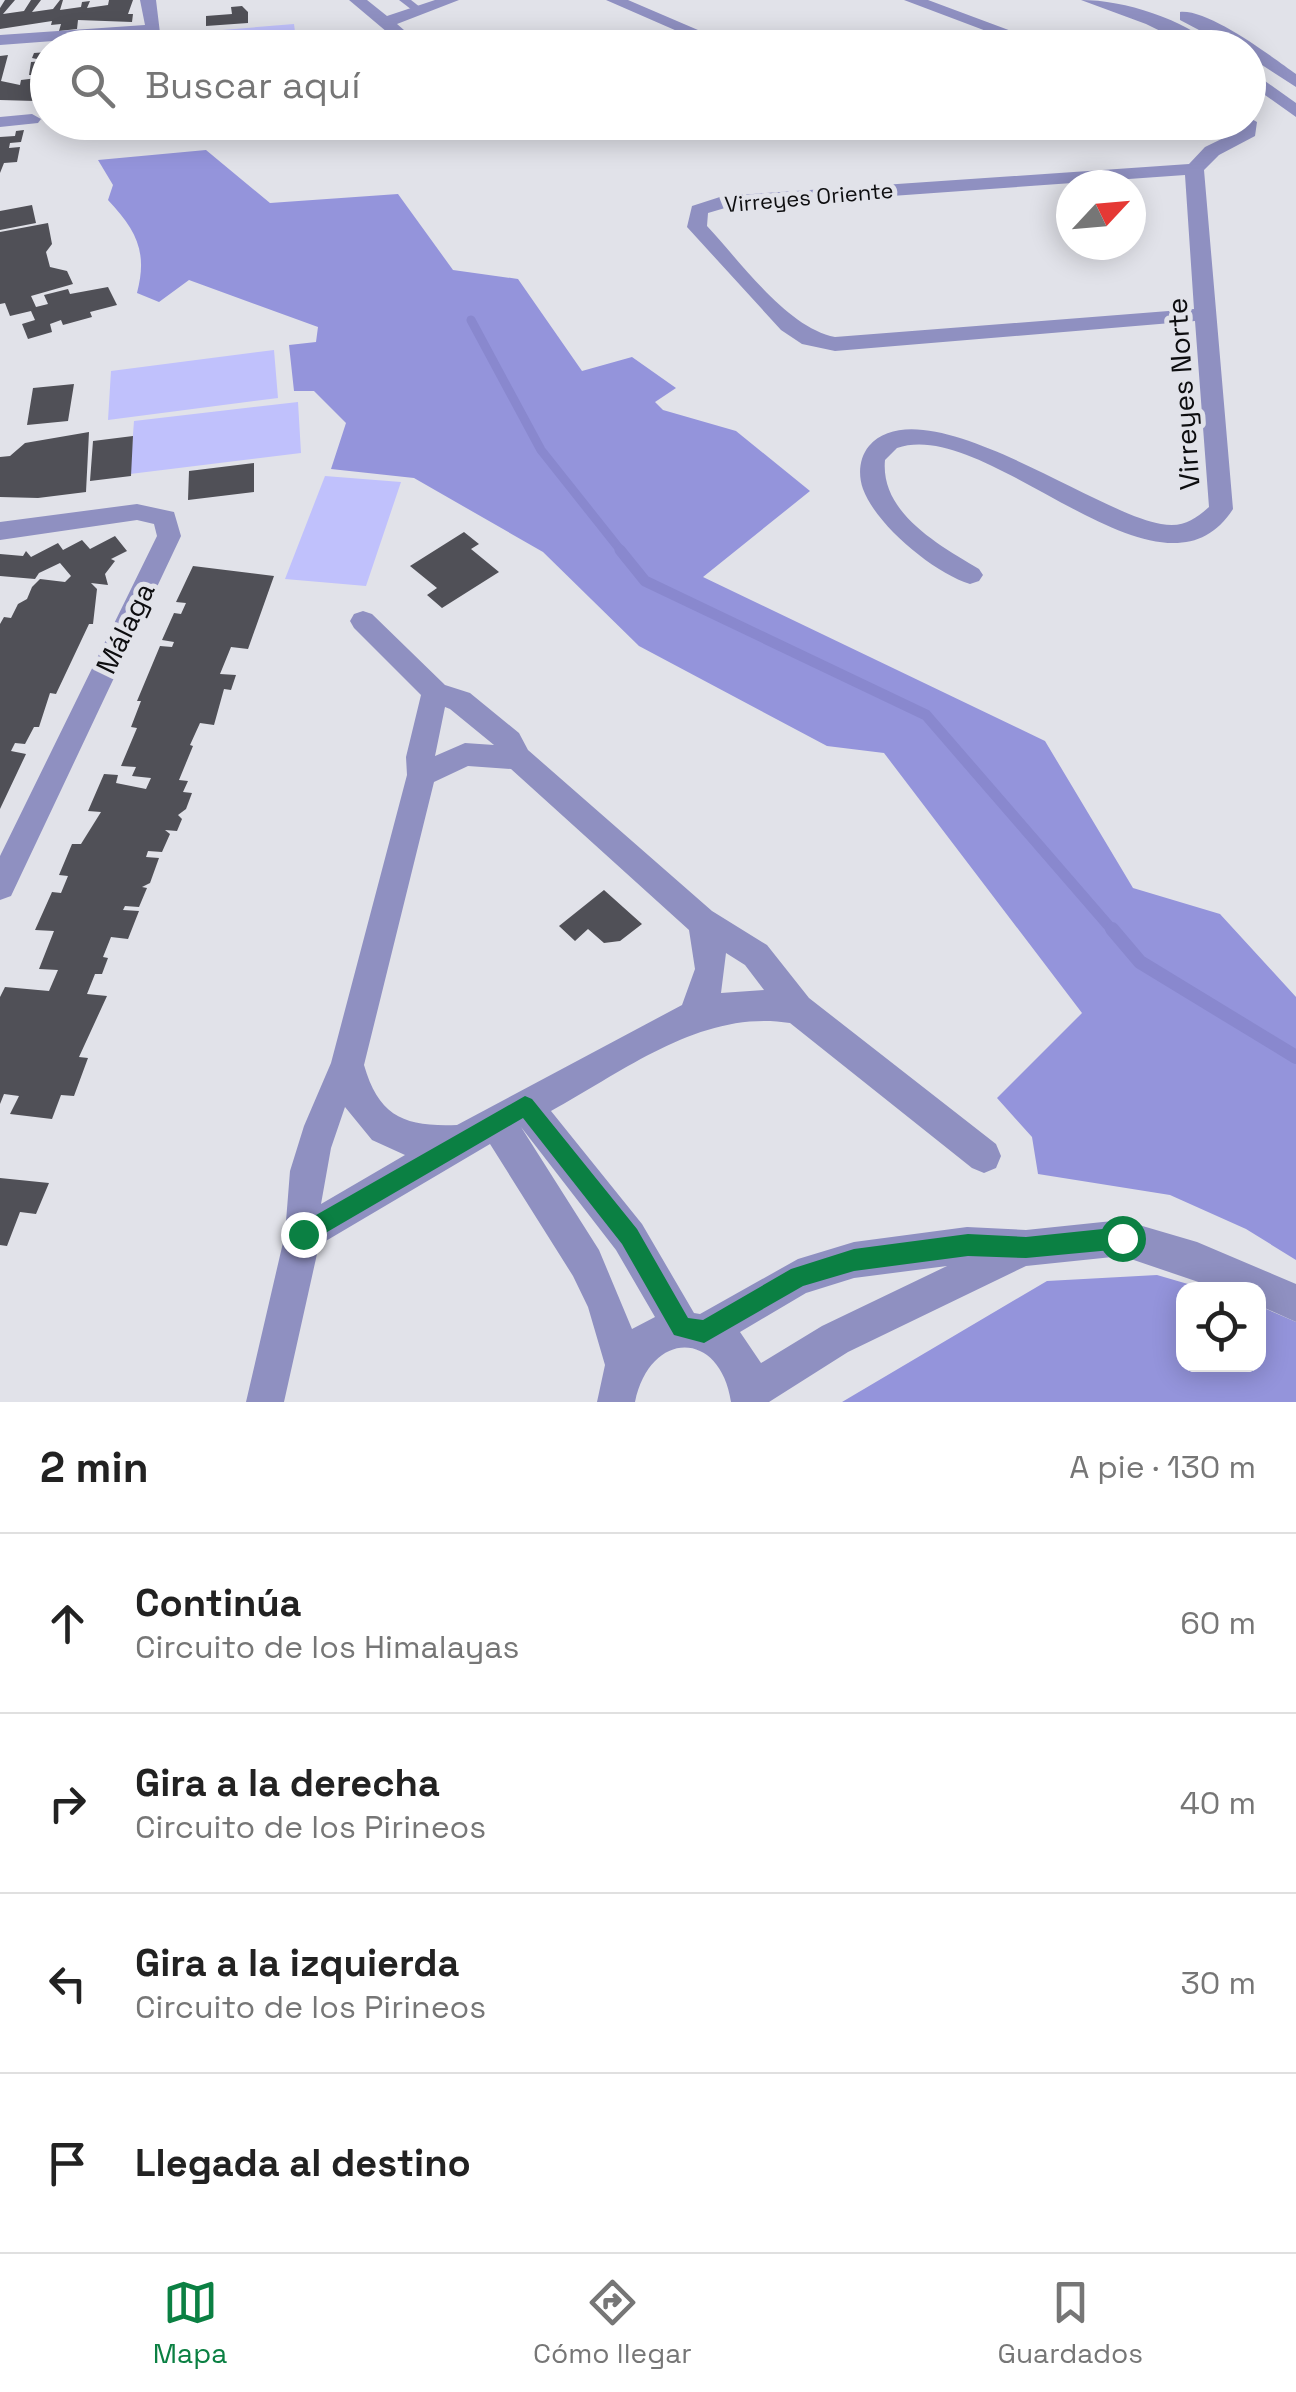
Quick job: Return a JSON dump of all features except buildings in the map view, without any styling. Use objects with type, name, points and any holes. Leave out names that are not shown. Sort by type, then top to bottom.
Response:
[{"type":"street","points":[[140,30],[154,29],[148,0]]},
{"type":"street","points":[[357,0],[398,30]]},
{"type":"street","points":[[388,21],[412,5],[451,0]]},
{"type":"street","points":[[614,0],[688,30]]},
{"type":"street","points":[[912,0],[986,30]]},
{"type":"street","points":[[1090,0],[1173,30]]},
{"type":"street","points":[[1139,0],[1213,30]]},
{"type":"street","points":[[0,40],[30,38]]},
{"type":"street","points":[[1266,60],[1290,77]]},
{"type":"street","points":[[1266,92],[1296,112]]},
{"type":"street","points":[[0,122],[30,119]]},
{"type":"street","points":[[1211,140],[1212,151]]},
{"type":"street","points":[[1194,169],[1212,151],[1233,140]]},
{"type":"street","name":"Virreyes Norte","points":[[970,575],[922,544],[890,513],[870,477],[873,458],[881,447],[914,435],[942,437],[975,448],[1126,526],[1185,536],[1203,531],[1215,522],[1221,509],[1194,169]]},
{"type":"street","name":"Virreyes Oriente","points":[[1194,169],[723,202],[699,210],[697,227],[789,325],[810,339],[836,344],[1208,314]]},
{"type":"street","name":"Málaga","points":[[0,531],[137,512],[165,518],[169,536],[0,887]]},
{"type":"street","points":[[362,621],[434,692],[460,700],[509,742],[518,758],[701,920],[756,955],[798,1008],[984,1156]]},
{"type":"street","points":[[265,1402],[303,1234],[300,1210],[328,1103],[347,1064],[421,775],[420,757],[434,692]]},
{"type":"street","points":[[421,775],[465,754],[518,758]]},
{"type":"street","points":[[694,1016],[708,994],[713,969],[711,944],[701,920]]},
{"type":"street","points":[[303,1234],[510,1114],[694,1016],[727,1005],[762,1002],[798,1008]]},
{"type":"street","points":[[347,1064],[360,1104],[368,1116],[390,1133],[419,1143],[460,1142]]},
{"type":"street","points":[[510,1114],[629,1236],[693,1330],[726,1345],[742,1365],[751,1396],[888,1312],[1026,1248]]},
{"type":"street","points":[[510,1114],[604,1303],[616,1391]]},
{"type":"street","points":[[616,1391],[640,1344],[658,1332],[693,1330],[798,1277],[854,1260],[968,1245],[1026,1248],[1122,1238],[1197,1260],[1296,1303]]},
{"type":"shaded area","points":[[294,24],[295,30],[221,30]]},
{"type":"shaded area","points":[[206,150],[270,203],[398,194],[453,270],[518,279],[582,371],[632,357],[676,388],[655,402],[663,410],[736,431],[810,491],[703,577],[1045,741],[1133,888],[1220,914],[1296,997],[1296,1260],[1246,1229],[1170,1195],[1038,1174],[1032,1137],[997,1098],[1082,1013],[884,753],[827,746],[639,646],[543,552],[414,478],[331,469],[346,423],[314,391],[294,391],[289,345],[316,342],[318,327],[189,280],[159,302],[137,293],[141,265],[137,242],[108,200],[113,185],[98,160]]},
{"type":"shaded area","points":[[274,350],[278,398],[108,420],[111,371]]},
{"type":"shaded area","points":[[298,402],[301,453],[130,474],[134,421]]},
{"type":"shaded area","points":[[325,476],[401,482],[366,586],[285,579]]},
{"type":"shaded area","points":[[1157,1275],[1181,1282],[1176,1282],[1176,1372],[1266,1372],[1266,1309],[1296,1322],[1296,1402],[842,1402],[1047,1281]]},
{"type":"waterway","points":[[471,320],[541,450],[622,552]]},
{"type":"waterway","points":[[620,550],[645,581],[926,715],[1114,932]]},
{"type":"waterway","points":[[1112,929],[1140,962],[1296,1057]]},
{"type":"route","points":[[303,1234],[525,1106],[629,1236],[682,1328],[704,1332],[798,1277],[854,1260],[968,1245],[1026,1248],[1122,1238]]}]
